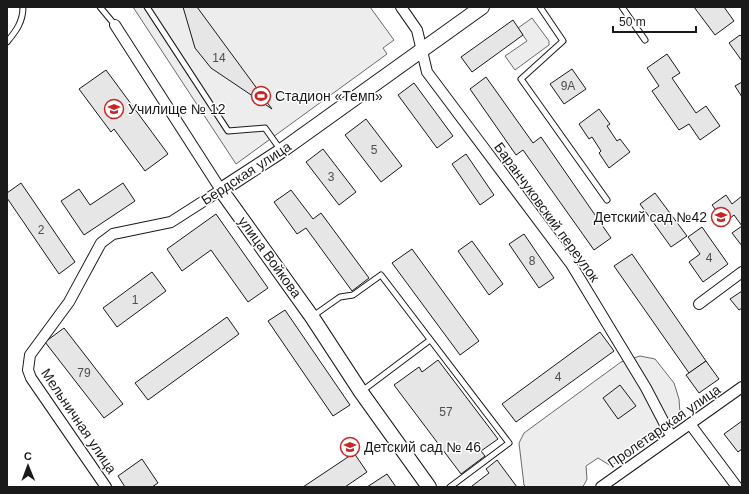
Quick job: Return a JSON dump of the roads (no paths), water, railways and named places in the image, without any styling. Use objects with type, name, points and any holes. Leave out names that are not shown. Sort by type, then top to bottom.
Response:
[{"type":"street","name":"Баранчуковский переулок","points":[[401,7],[417,30],[427,72],[570,264],[646,388],[671,436]]},
{"type":"street","name":"Бердская улица","points":[[33,348],[69,302],[101,243],[113,234],[171,222],[281,151],[482,7]]},
{"type":"street","name":"улица Войкова","points":[[115,25],[221,190],[312,317],[361,392],[429,487]]},
{"type":"street","points":[[699,304],[742,272]]},
{"type":"street","name":"Мельничная улица","points":[[33,348],[28,362],[28,370],[31,378],[106,487]]},
{"type":"street","name":"Пролетарская улица","points":[[601,487],[742,387]]},
{"type":"street","points":[[690,424],[738,487]]},
{"type":"lane","points":[[7,42],[17,31],[23,16],[23,7]]},
{"type":"lane","points":[[100,7],[115,25]]},
{"type":"lane","points":[[147,7],[228,131],[265,128],[281,151]]},
{"type":"lane","points":[[540,7],[563,41],[520,79],[607,200]]},
{"type":"lane","points":[[622,7],[645,40]]},
{"type":"lane","points":[[312,317],[340,297],[353,295],[381,275],[509,444],[450,487]]},
{"type":"lane","points":[[361,392],[430,340]]},
{"type":"place","name":"Стадион «Темп»","points":[[261,96]]},
{"type":"place","name":"Училище № 12","points":[[114,109]]},
{"type":"place","name":"Детский сад №42","points":[[721,217]]},
{"type":"place","name":"Детский сад № 46","points":[[350,447]]}]
